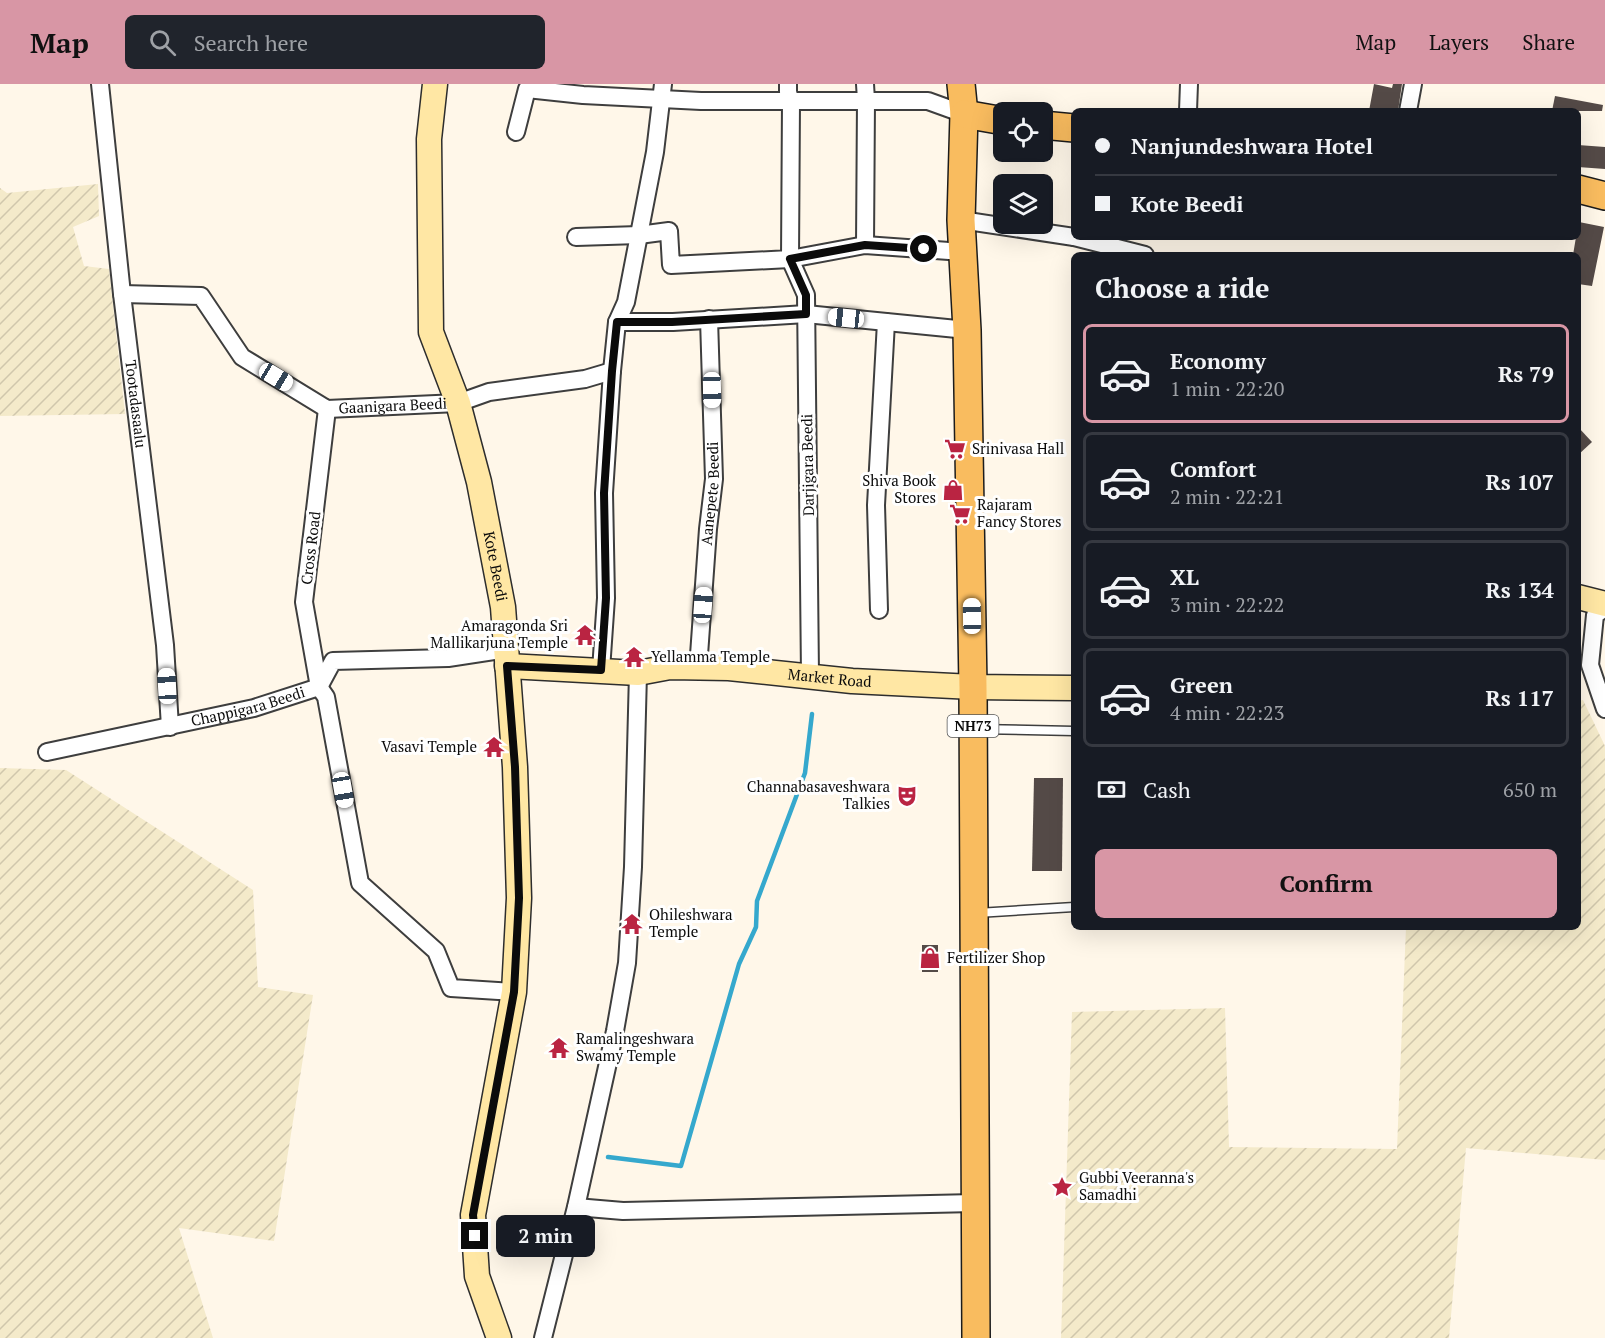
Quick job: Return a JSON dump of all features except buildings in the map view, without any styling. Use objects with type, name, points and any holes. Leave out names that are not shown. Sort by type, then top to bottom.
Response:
[{"type":"main road","points":[[961,84],[964,114],[993,119]]},
{"type":"main road","name":"NH73","points":[[964,114],[961,220],[967,330],[973,687],[976,1338]]},
{"type":"main road","points":[[1053,126],[1071,128]]},
{"type":"main road","points":[[1581,190],[1605,196]]},
{"type":"street","name":"Tootadasaalu","points":[[100,84],[122,294],[165,645],[170,727]]},
{"type":"street","name":"Kote Beedi","points":[[435,84],[429,139],[431,332],[458,403],[479,482],[503,607],[515,767],[519,898],[514,992],[473,1215],[477,1276],[499,1338]]},
{"type":"street","points":[[788,84],[791,102],[790,259]]},
{"type":"street","points":[[1188,108],[1190,84]]},
{"type":"street","points":[[1409,108],[1413,84]]},
{"type":"street","points":[[516,132],[527,89],[662,91],[791,102],[866,92],[928,100],[964,114]]},
{"type":"street","points":[[601,670],[606,598],[604,493],[617,322],[626,302],[655,152],[662,91]]},
{"type":"street","points":[[865,245],[866,92]]},
{"type":"street","points":[[961,220],[1071,237]]},
{"type":"street","points":[[576,237],[639,235],[669,231],[670,265],[790,259],[865,245],[963,252]]},
{"type":"street","points":[[1086,240],[1133,252]]},
{"type":"street","name":"Darjigara Beedi","points":[[790,259],[806,295],[810,414],[810,675]]},
{"type":"street","name":"Gaanigara Beedi","points":[[122,294],[201,296],[242,357],[327,409],[458,403],[489,392],[585,379],[612,371]]},
{"type":"street","points":[[617,322],[672,322],[806,314],[967,330]]},
{"type":"street","name":"Aanepete Beedi","points":[[698,669],[714,478],[709,319]]},
{"type":"street","points":[[879,610],[876,505],[886,322]]},
{"type":"street","name":"Cross Road","points":[[327,409],[304,602],[319,687],[326,697],[360,883],[436,951],[451,988],[514,992]]},
{"type":"street","points":[[1581,598],[1605,606],[1595,615],[1590,666],[1605,709]]},
{"type":"street","name":"Chappigara Beedi","points":[[47,752],[254,708],[319,687],[333,661],[507,658]]},
{"type":"street","name":"Market Road","points":[[507,658],[638,673],[670,667],[729,668],[852,681],[973,687],[1071,688]]},
{"type":"street","points":[[543,1338],[576,1207],[615,1031],[627,963],[633,867],[638,673]]},
{"type":"street","points":[[576,1207],[623,1211],[975,1203]]},
{"type":"lane","points":[[973,729],[1071,732]]},
{"type":"lane","points":[[974,913],[1071,907]]},
{"type":"shaded area","points":[[98,184],[99,216],[73,227],[84,266],[109,269],[125,414],[0,416],[0,188],[7,193]]},
{"type":"shaded area","points":[[1581,700],[1583,700],[1605,746],[1605,1160],[1466,1148],[1449,1338],[1061,1338],[1072,1012],[1225,1008],[1229,1147],[1397,1149],[1406,930],[1581,930]]},
{"type":"shaded area","points":[[0,768],[66,770],[253,890],[258,987],[313,995],[274,1241],[179,1228],[213,1338],[0,1338]]},
{"type":"waterway","points":[[608,1157],[681,1166],[739,964],[756,927],[757,901],[805,773],[812,714]]},
{"type":"place","name":"Srinivasa Hall","points":[[955,449]]},
{"type":"place","name":"Shiva Book Stores","points":[[953,490]]},
{"type":"place","name":"Rajaram Fancy Stores","points":[[960,514]]},
{"type":"place","name":"Amaragonda Sri Mallikarjuna Temple","points":[[585,635]]},
{"type":"place","name":"Yellamma Temple","points":[[634,657]]},
{"type":"place","name":"Vasavi Temple","points":[[494,747]]},
{"type":"place","name":"Channabasaveshwara Talkies","points":[[907,796]]},
{"type":"place","name":"Ohileshwara Temple","points":[[632,924]]},
{"type":"place","name":"Fertilizer Shop","points":[[930,958]]},
{"type":"place","name":"Ramalingeshwara Swamy Temple","points":[[559,1048]]},
{"type":"place","name":"Gubbi Veeranna's Samadhi","points":[[1062,1187]]},
{"type":"route","points":[[475,1236],[473,1215],[514,992],[519,898],[515,767],[507,666],[601,670],[606,598],[604,493],[617,322],[672,322],[806,314],[806,295],[790,259],[865,245],[924,249]]}]
